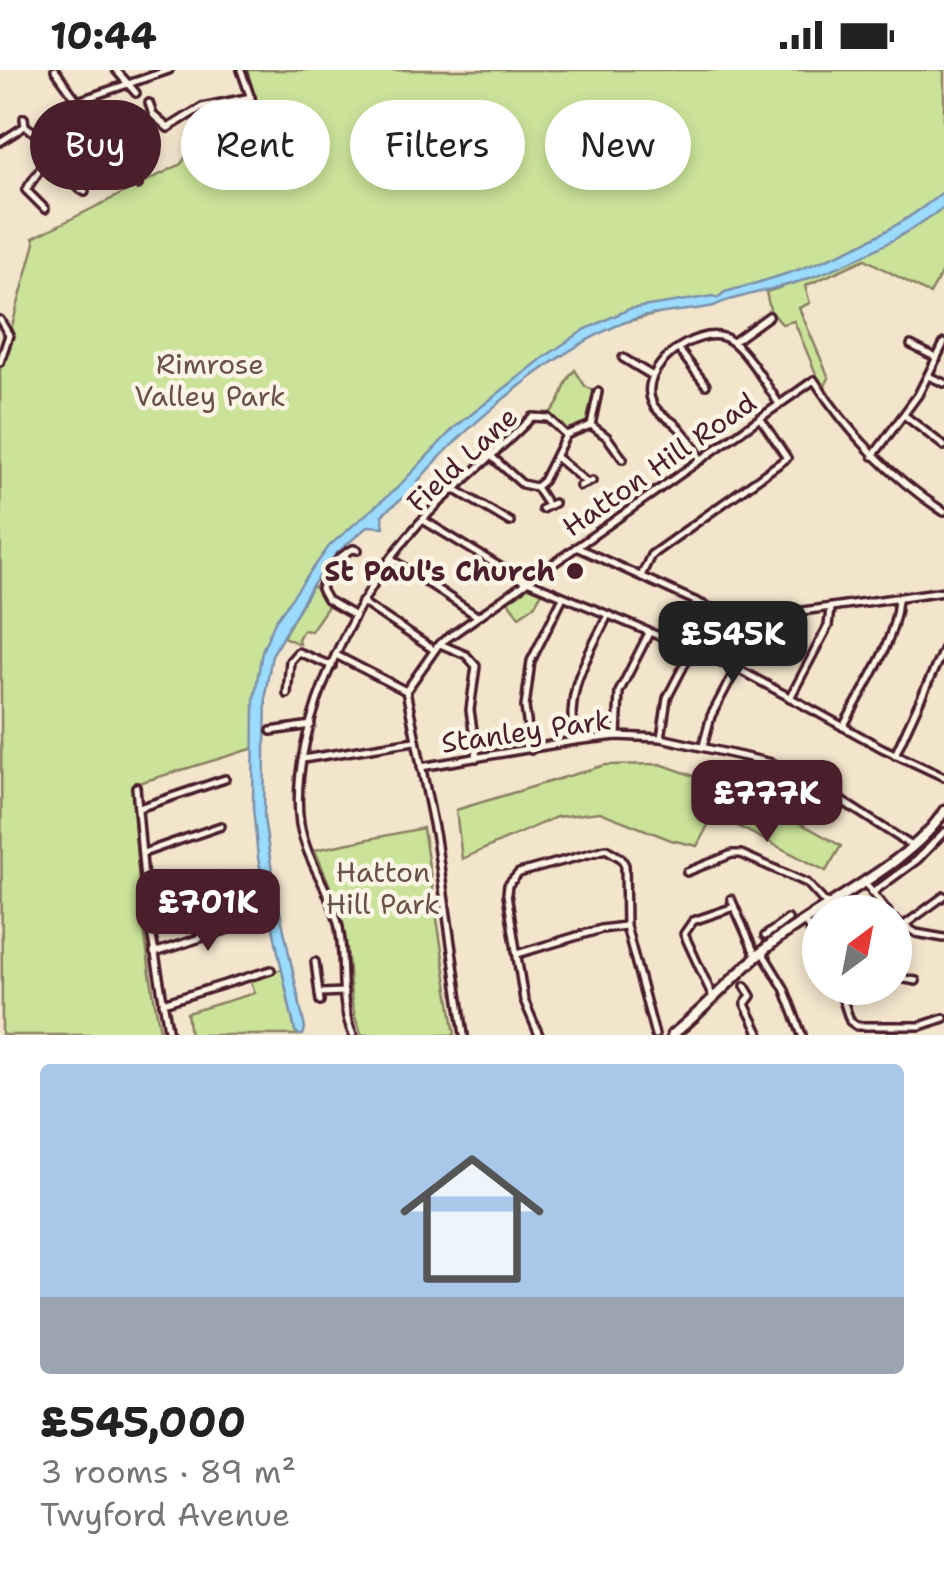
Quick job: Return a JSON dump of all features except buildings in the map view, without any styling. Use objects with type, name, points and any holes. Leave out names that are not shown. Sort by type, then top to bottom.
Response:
[{"type":"main road","points":[[842,895],[912,846],[944,812]]},
{"type":"main road","points":[[672,1035],[715,999],[777,933],[802,922]]},
{"type":"street","points":[[55,70],[78,100],[170,70]]},
{"type":"street","points":[[116,70],[136,93]]},
{"type":"street","points":[[161,124],[168,128],[202,107],[251,98],[242,70]]},
{"type":"street","points":[[24,118],[24,126]]},
{"type":"street","points":[[0,142],[24,126]]},
{"type":"street","points":[[24,126],[30,130]]},
{"type":"street","points":[[30,184],[26,190],[45,209]]},
{"type":"street","points":[[733,342],[770,316]]},
{"type":"street","points":[[0,320],[8,335],[0,362]]},
{"type":"street","points":[[702,460],[684,432],[660,414],[649,390],[652,376],[679,350],[709,334],[733,342],[779,404]]},
{"type":"street","points":[[944,344],[904,414],[873,456],[944,512]]},
{"type":"street","points":[[912,345],[937,358]]},
{"type":"street","points":[[679,350],[706,385]]},
{"type":"street","points":[[623,358],[652,376]]},
{"type":"street","points":[[928,376],[944,383]]},
{"type":"street","name":"Hatton Hill Road","points":[[406,691],[437,647],[477,616],[814,380],[854,437],[873,456]]},
{"type":"street","points":[[591,426],[598,392]]},
{"type":"street","points":[[904,414],[944,446]]},
{"type":"street","name":"Field Lane","points":[[353,1035],[346,1018],[344,950],[338,922],[332,900],[307,851],[300,824],[299,788],[311,725],[336,655],[362,602],[422,520],[532,417],[539,416],[560,426],[566,435]]},
{"type":"street","points":[[641,576],[651,556],[787,458],[760,418]]},
{"type":"street","points":[[536,487],[566,435],[591,426]]},
{"type":"street","points":[[591,426],[607,437],[622,459]]},
{"type":"street","points":[[491,456],[522,484],[536,487],[548,505]]},
{"type":"street","points":[[556,457],[586,483]]},
{"type":"street","points":[[456,490],[510,522]]},
{"type":"street","points":[[422,520],[526,582],[738,669],[895,755],[944,777]]},
{"type":"street","points":[[576,547],[718,611],[746,619],[944,591]]},
{"type":"street","points":[[355,616],[327,600],[321,588],[339,558],[358,550]]},
{"type":"street","points":[[392,559],[477,616]]},
{"type":"street","points":[[531,750],[525,719],[528,677],[563,597]]},
{"type":"street","points":[[843,727],[881,657],[898,600]]},
{"type":"street","points":[[362,602],[437,647],[466,655],[476,666],[470,710],[476,758]]},
{"type":"street","points":[[790,698],[828,626],[830,609]]},
{"type":"street","points":[[574,741],[570,719],[576,683],[608,616]]},
{"type":"street","points":[[703,746],[711,716],[762,618]]},
{"type":"street","points":[[618,736],[619,692],[649,633]]},
{"type":"street","points":[[895,755],[944,648]]},
{"type":"street","points":[[661,738],[668,698],[692,650]]},
{"type":"street","points":[[287,694],[290,661],[298,652],[332,666]]},
{"type":"street","points":[[336,655],[406,691],[436,838],[464,1035]]},
{"type":"street","points":[[271,731],[311,725]]},
{"type":"street","name":"Stanley Park","points":[[421,767],[574,741],[618,736],[661,738],[755,758],[799,775],[912,846]]},
{"type":"street","points":[[303,758],[414,741]]},
{"type":"street","points":[[139,808],[225,779]]},
{"type":"street","points":[[136,788],[146,902],[169,1035]]},
{"type":"street","points":[[143,853],[221,826]]},
{"type":"street","points":[[863,881],[872,893],[917,860],[944,832]]},
{"type":"street","points":[[539,1035],[524,1000],[507,894],[514,877],[598,850],[614,852],[625,865],[626,926],[655,1035]]},
{"type":"street","points":[[687,872],[741,854],[808,883],[823,895]]},
{"type":"street","points":[[146,902],[218,877]]},
{"type":"street","points":[[912,919],[944,896]]},
{"type":"street","points":[[730,899],[759,954],[784,988],[802,1035]]},
{"type":"street","points":[[715,999],[684,934],[693,921],[734,908]]},
{"type":"street","points":[[764,936],[777,933],[788,919]]},
{"type":"street","points":[[154,953],[250,922]]},
{"type":"street","points":[[517,954],[600,929],[626,926]]},
{"type":"street","points":[[912,931],[944,938]]},
{"type":"street","points":[[314,962],[320,997],[344,992]]},
{"type":"street","points":[[163,1003],[270,970]]},
{"type":"street","points":[[912,980],[916,981]]},
{"type":"street","points":[[746,986],[751,996],[745,1004],[760,1035]]},
{"type":"street","points":[[845,1005],[852,1024],[920,1026],[944,1018]]},
{"type":"street","points":[[920,1026],[921,1035]]},
{"type":"green space","name":"Rimrose Valley Park","points":[[247,70],[944,70],[944,199],[926,213],[810,273],[600,328],[473,418],[331,551],[270,646],[258,747],[132,785],[142,911],[161,1035],[2,1035],[0,369],[35,243],[33,238],[129,190],[161,190],[161,174],[181,164],[181,190],[330,190],[330,100],[256,100]]},
{"type":"green space","points":[[944,207],[944,268],[930,294],[865,259],[805,286],[810,303],[799,308],[829,378],[825,386],[819,381],[794,321],[782,324],[770,310],[766,292],[859,257]]},
{"type":"green space","points":[[575,370],[585,386],[596,392],[590,423],[568,432],[546,415],[557,405]]},
{"type":"green space","points":[[528,585],[543,591],[534,606],[519,616],[507,600]]},
{"type":"green space","points":[[312,586],[333,599],[311,631],[303,630],[299,644],[283,637]]},
{"type":"green space","points":[[660,764],[753,800],[841,846],[826,871],[714,814],[697,846],[600,812],[556,817],[462,859],[456,810],[605,765]]},
{"type":"green space","name":"Hatton Hill Park","points":[[423,828],[455,1035],[362,1035],[352,1001],[344,929],[315,850]]},
{"type":"green space","points":[[282,969],[299,1035],[190,1035],[187,1013],[255,993],[250,979]]},
{"type":"water","points":[[944,191],[944,207],[841,266],[714,306],[631,320],[575,348],[517,388],[462,435],[419,484],[382,515],[384,527],[368,526],[338,552],[312,586],[272,655],[266,689],[264,818],[305,1028],[303,1035],[299,1035],[258,858],[253,807],[254,700],[262,651],[275,621],[330,545],[397,488],[454,428],[584,330],[629,309],[717,298],[725,292],[812,265],[868,241]]},
{"type":"place","name":"St Paul's Church","points":[[575,571]]}]
